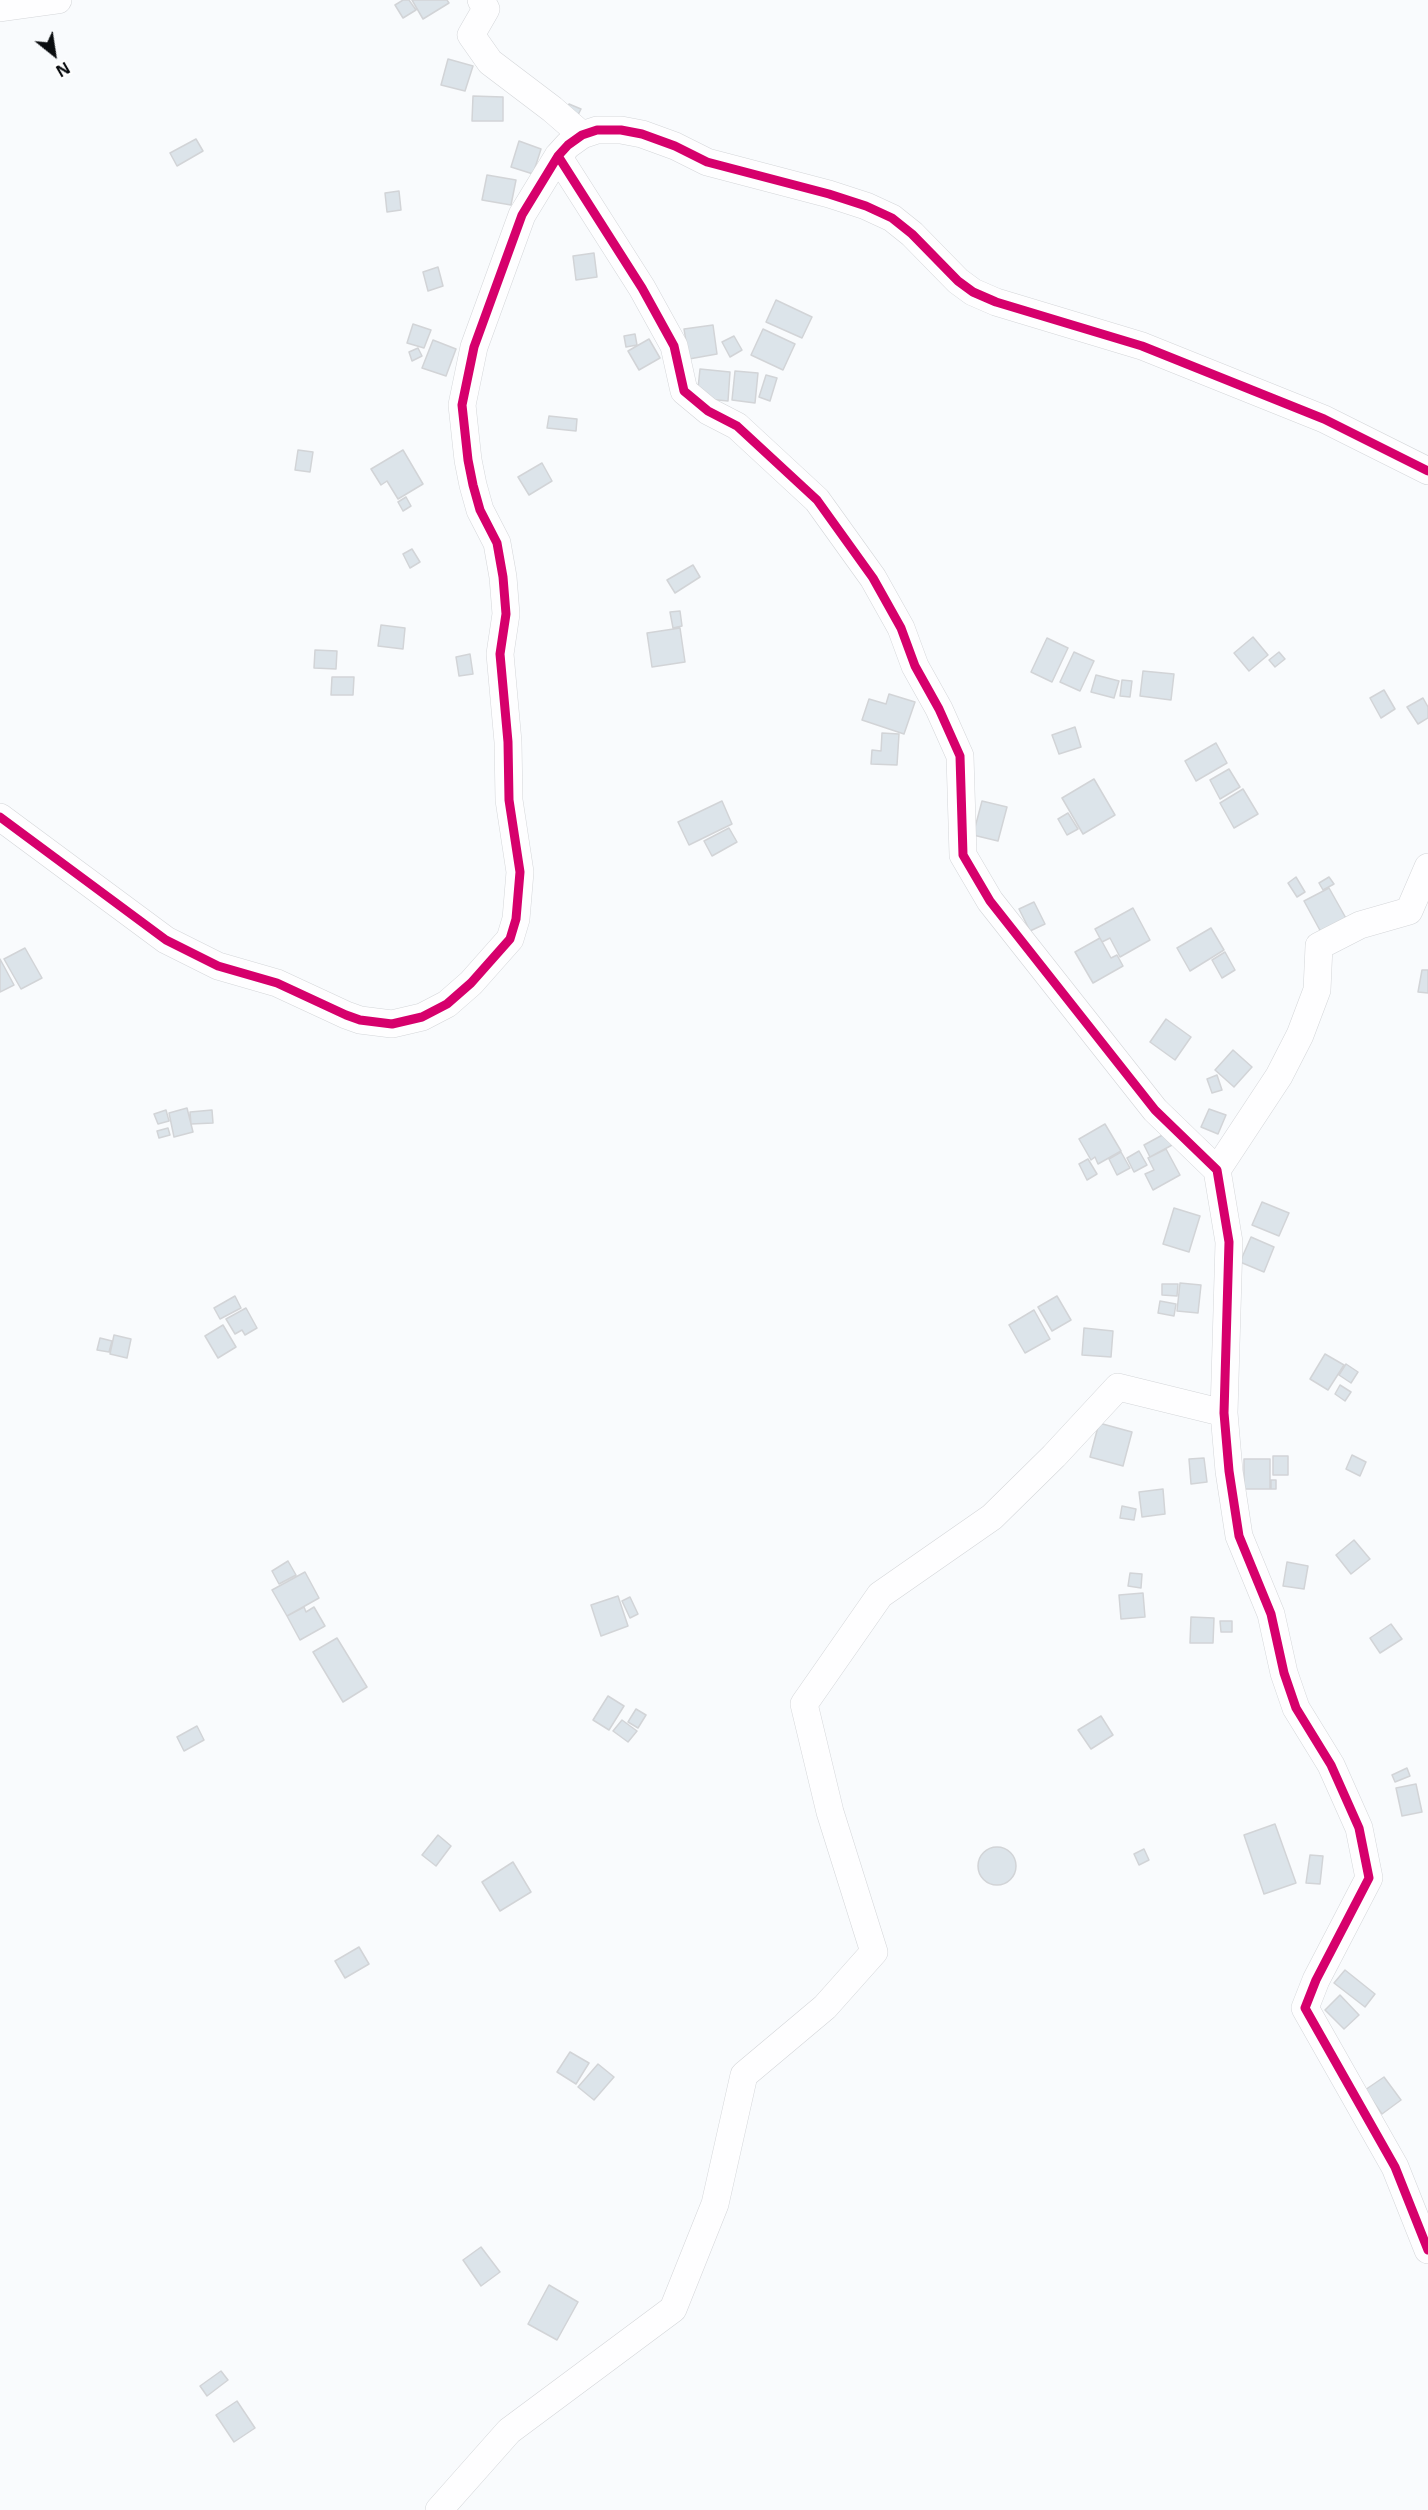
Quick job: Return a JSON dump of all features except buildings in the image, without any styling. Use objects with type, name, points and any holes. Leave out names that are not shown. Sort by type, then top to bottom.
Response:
[{"type":"street","points":[[0,8],[58,0]]},
{"type":"street","points":[[481,0],[486,9],[471,35],[490,62],[582,135]]},
{"type":"street","points":[[0,817],[176,945],[218,966],[277,983],[360,1020],[392,1024],[407,1022],[435,1011],[471,983],[510,939],[516,919],[520,872],[509,800],[500,654],[506,615],[497,543],[480,510],[475,494],[468,459],[462,405],[474,347],[522,214],[558,156],[582,135],[597,130],[621,130],[642,134],[675,146],[707,162],[866,206],[892,218],[912,234],[958,281],[973,292],[996,302],[1142,346],[1324,419],[1428,471]]},
{"type":"street","points":[[558,156],[642,288],[674,346],[684,391],[708,411],[737,426],[817,500],[873,578],[902,628],[915,666],[939,709],[960,756],[963,855],[990,901],[1155,1110],[1217,1170],[1229,1242],[1224,1413],[1229,1471],[1239,1536],[1271,1614],[1284,1673],[1296,1708],[1331,1765],[1359,1828],[1369,1878],[1316,1980],[1305,2008],[1395,2167],[1428,2250]]},
{"type":"street","points":[[1217,1170],[1279,1076],[1300,1035],[1317,990],[1320,946],[1360,925],[1409,910],[1428,867]]},
{"type":"street","points":[[439,2510],[509,2431],[673,2309],[715,2204],[744,2075],[825,2007],[874,1952],[830,1812],[804,1704],[880,1595],[992,1517],[1054,1456],[1118,1387],[1224,1413]]},
{"type":"cycle path","points":[[0,817],[166,940],[218,966],[277,983],[360,1020],[392,1024],[422,1017],[447,1004],[471,983],[510,939],[516,919],[520,872],[509,800],[508,742],[500,654],[506,614],[503,577],[497,543],[480,510],[473,485],[462,405],[474,347],[522,215],[558,156],[582,135],[597,130],[621,130],[642,134],[675,146],[707,162],[866,206],[892,218],[912,234],[958,281],[973,292],[996,302],[1142,346],[1324,419],[1428,471]]},
{"type":"cycle path","points":[[558,156],[642,288],[674,346],[684,391],[708,411],[737,426],[817,500],[873,578],[901,628],[915,666],[939,709],[960,756],[963,855],[990,901],[1155,1110],[1217,1170],[1229,1242],[1224,1413],[1229,1471],[1239,1536],[1271,1614],[1284,1673],[1296,1708],[1331,1765],[1359,1828],[1369,1878],[1316,1980],[1305,2008],[1395,2167],[1428,2250]]}]
